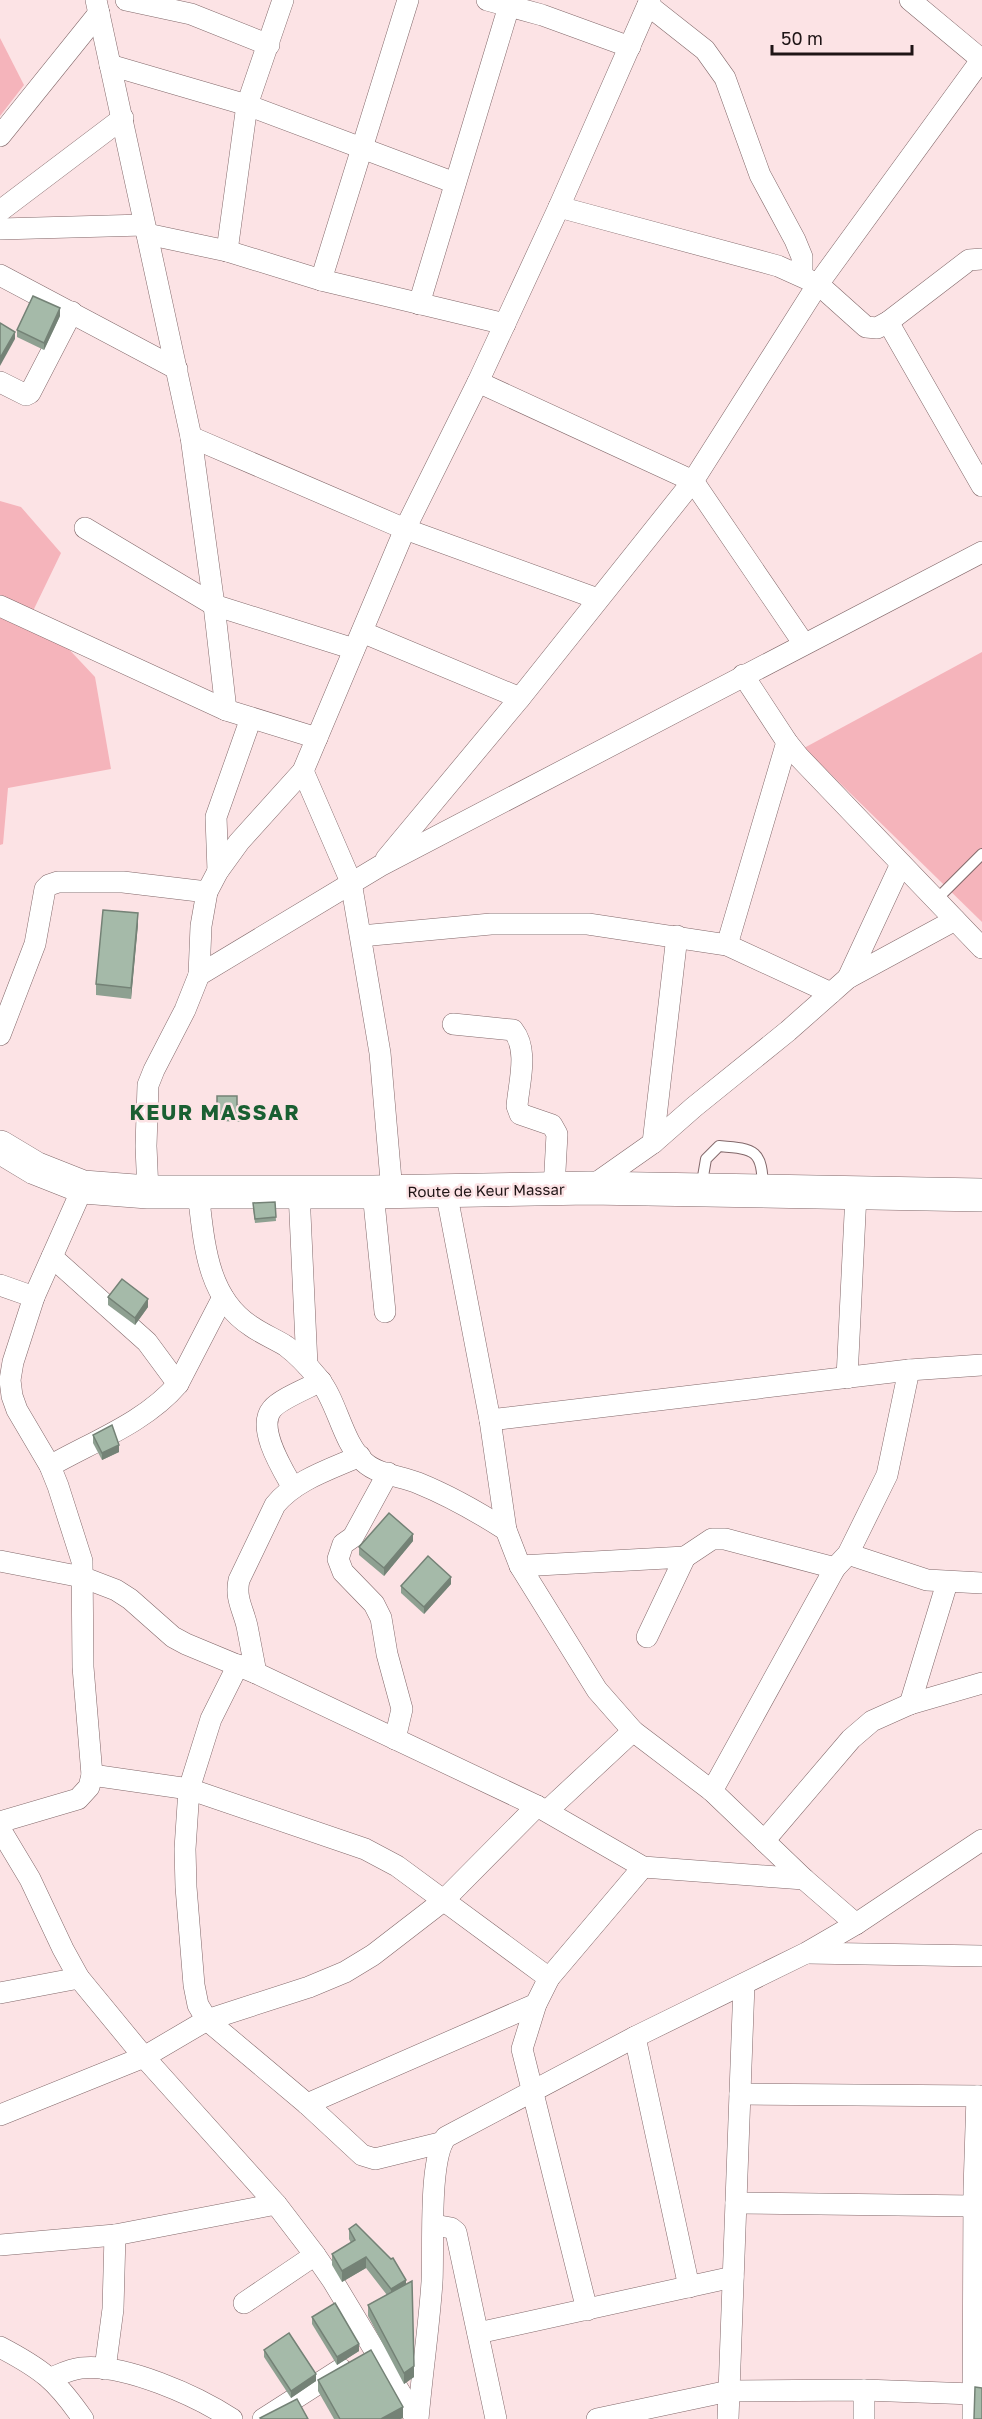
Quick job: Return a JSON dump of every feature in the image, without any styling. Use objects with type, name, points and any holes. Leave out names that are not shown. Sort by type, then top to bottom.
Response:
[{"type":"main road","name":"Route de Keur Massar","points":[[0,1147],[35,1168],[83,1187],[148,1192],[383,1192],[589,1188],[982,1195]]},
{"type":"street","points":[[126,0],[191,14],[268,45]]},
{"type":"street","points":[[227,250],[247,105],[283,0]]},
{"type":"street","points":[[321,280],[408,0]]},
{"type":"street","points":[[487,0],[509,6],[542,7],[630,47]]},
{"type":"street","points":[[380,866],[520,698],[693,481],[810,280],[982,60],[910,0]]},
{"type":"street","points":[[148,1192],[146,1146],[148,1086],[185,1010],[199,975],[201,926],[207,892],[218,871],[239,842],[303,771],[405,529],[505,324],[649,3],[705,50],[725,78],[760,175],[795,240],[810,280]]},
{"type":"street","points":[[98,6],[191,437],[226,710]]},
{"type":"street","points":[[0,136],[98,6]]},
{"type":"street","points":[[419,304],[509,6]]},
{"type":"street","points":[[110,64],[247,105],[363,146],[455,183]]},
{"type":"street","points":[[0,211],[123,118]]},
{"type":"street","points":[[559,207],[778,266],[810,280],[866,327],[877,328],[888,322],[969,260],[982,259]]},
{"type":"street","points":[[0,229],[146,229],[227,250],[321,280],[505,324]]},
{"type":"street","points":[[0,275],[177,369]]},
{"type":"street","points":[[0,382],[26,395],[30,393],[72,312]]},
{"type":"street","points":[[888,322],[982,486]]},
{"type":"street","points":[[478,382],[693,481],[804,644]]},
{"type":"street","points":[[191,437],[405,529],[598,599]]},
{"type":"street","points":[[85,528],[214,605],[358,641],[520,698]]},
{"type":"street","points":[[199,975],[380,866],[982,552]]},
{"type":"street","points":[[0,606],[226,710],[316,738]]},
{"type":"street","points":[[743,675],[787,742],[982,948]]},
{"type":"street","points":[[218,871],[216,818],[251,718]]},
{"type":"street","points":[[728,945],[787,742]]},
{"type":"street","points":[[303,771],[351,882],[380,1053],[385,1312]]},
{"type":"street","points":[[848,978],[901,864]]},
{"type":"street","points":[[0,1035],[35,944],[45,889],[49,885],[58,882],[123,882],[207,892]]},
{"type":"street","points":[[589,1188],[653,1143],[848,978],[955,920]]},
{"type":"street","points":[[361,936],[491,924],[553,922],[588,924],[728,945],[831,993]]},
{"type":"street","points":[[653,1143],[677,936]]},
{"type":"street","points":[[453,1024],[513,1030],[520,1038],[522,1051],[517,1106],[520,1114],[552,1125],[557,1134],[554,1189]]},
{"type":"street","points":[[0,1822],[78,1799],[88,1787],[92,1775],[83,1667],[82,1561],[50,1466],[12,1396],[9,1347],[34,1298],[83,1187]]},
{"type":"street","points":[[446,1191],[490,1420],[506,1530],[520,1566],[597,1690],[633,1731],[712,1791],[804,1879],[856,1924]]},
{"type":"street","points":[[198,1192],[213,1280],[223,1297],[243,1321],[286,1346],[321,1381],[364,1462],[376,1470],[417,1482],[465,1503],[506,1530]]},
{"type":"street","points":[[299,1192],[307,1365]]},
{"type":"street","points":[[847,1378],[856,1194]]},
{"type":"street","points":[[52,1257],[147,1342],[178,1384]]},
{"type":"street","points":[[0,1285],[34,1298]]},
{"type":"street","points":[[50,1466],[153,1407],[178,1384],[223,1297]]},
{"type":"street","points":[[490,1420],[909,1370],[982,1365]]},
{"type":"street","points":[[712,1791],[887,1475],[909,1370]]},
{"type":"street","points":[[293,1488],[273,1450],[267,1431],[266,1418],[273,1408],[321,1381]]},
{"type":"street","points":[[360,1456],[293,1488],[275,1505],[239,1580],[237,1590],[247,1669],[211,1719],[189,1789],[186,1878],[194,1985],[198,2005],[207,2020],[307,2104],[362,2155],[375,2159],[440,2144]]},
{"type":"street","points":[[388,1473],[353,1537],[343,1544],[338,1559],[343,1572],[374,1604],[381,1618],[387,1654],[402,1709],[395,1739]]},
{"type":"street","points":[[520,1566],[685,1557],[712,1539],[725,1539],[927,1580],[946,1583],[982,1583]]},
{"type":"street","points":[[647,1637],[685,1557]]},
{"type":"street","points":[[0,1561],[82,1577],[116,1590],[173,1637],[186,1644],[247,1669],[542,1809],[643,1867],[804,1879]]},
{"type":"street","points":[[910,1704],[946,1583]]},
{"type":"street","points":[[764,1840],[851,1739],[872,1721],[910,1704],[982,1683]]},
{"type":"street","points":[[0,2115],[144,2057],[207,2020],[309,1987],[345,1972],[373,1956],[443,1901],[542,1809],[633,1731]]},
{"type":"street","points":[[92,1775],[189,1789],[365,1849],[397,1866],[549,1978]]},
{"type":"street","points":[[0,1829],[30,1879],[79,1978],[144,2057],[276,2204],[333,2281],[372,2349],[417,2419]]},
{"type":"street","points":[[417,2419],[432,2283],[436,2164],[440,2144],[446,2137],[635,2037],[807,1953],[856,1924],[982,1840]]},
{"type":"street","points":[[587,2310],[522,2049],[536,2004],[549,1978],[643,1867]]},
{"type":"street","points":[[807,1953],[982,1956]]},
{"type":"street","points":[[0,1993],[79,1978]]},
{"type":"street","points":[[728,2419],[744,1984]]},
{"type":"street","points":[[307,2104],[536,2004]]},
{"type":"street","points":[[635,2037],[689,2287]]},
{"type":"street","points":[[740,2094],[980,2096],[977,2195],[978,2296],[973,2419]]},
{"type":"street","points":[[736,2203],[977,2195]]},
{"type":"street","points":[[0,2245],[115,2235],[276,2204]]},
{"type":"street","points":[[434,2225],[451,2228],[456,2232],[496,2419]]},
{"type":"street","points":[[105,2368],[113,2309],[115,2235]]},
{"type":"street","points":[[244,2303],[315,2255]]},
{"type":"street","points":[[478,2333],[733,2277]]},
{"type":"street","points":[[0,2347],[34,2365],[51,2378],[83,2419]]},
{"type":"street","points":[[263,2419],[372,2349]]},
{"type":"street","points":[[51,2378],[82,2368],[105,2368],[187,2395],[232,2419]]},
{"type":"street","points":[[603,2418],[729,2391],[864,2390],[973,2394]]},
{"type":"street","points":[[864,2390],[864,2419]]},
{"type":"lane","points":[[936,900],[982,854]]},
{"type":"lane","points":[[700,1191],[706,1159],[719,1146],[747,1148],[756,1155],[762,1166],[763,1192]]},
{"type":"shaded area","points":[[0,38],[24,85],[0,116]]},
{"type":"shaded area","points":[[0,501],[21,507],[61,553],[33,611],[95,677],[111,769],[8,788],[3,844],[0,845]]},
{"type":"shaded area","points":[[982,652],[982,922],[804,748]]},
{"type":"building","points":[[33,296],[60,308],[44,343],[17,330]]},
{"type":"building","points":[[0,323],[15,332],[0,358]]},
{"type":"building","points":[[103,910],[138,913],[131,988],[96,984]]},
{"type":"building","points":[[217,1096],[237,1096],[237,1105],[245,1105],[245,1115],[217,1113]]},
{"type":"building","points":[[275,1202],[276,1217],[255,1219],[253,1203]]},
{"type":"building","points":[[122,1279],[148,1299],[135,1318],[108,1297]]},
{"type":"building","points":[[112,1425],[119,1445],[102,1453],[93,1435]]},
{"type":"building","points":[[389,1513],[413,1534],[384,1568],[359,1547]]},
{"type":"building","points":[[428,1556],[451,1577],[424,1607],[401,1586]]},
{"type":"building","points":[[356,2224],[391,2259],[393,2258],[406,2280],[391,2289],[366,2257],[342,2271],[332,2254],[355,2240],[349,2229]]},
{"type":"building","points":[[412,2281],[414,2366],[404,2373],[368,2305]]},
{"type":"building","points":[[335,2303],[359,2344],[337,2357],[312,2317]]},
{"type":"building","points":[[289,2333],[316,2374],[291,2391],[264,2350]]},
{"type":"building","points":[[371,2350],[403,2407],[381,2419],[340,2419],[318,2380]]},
{"type":"building","points":[[975,2387],[982,2388],[982,2419],[974,2419]]},
{"type":"building","points":[[297,2399],[308,2419],[260,2418]]},
{"type":"district","name":"KEUR MASSAR","points":[[215,1112]]}]
